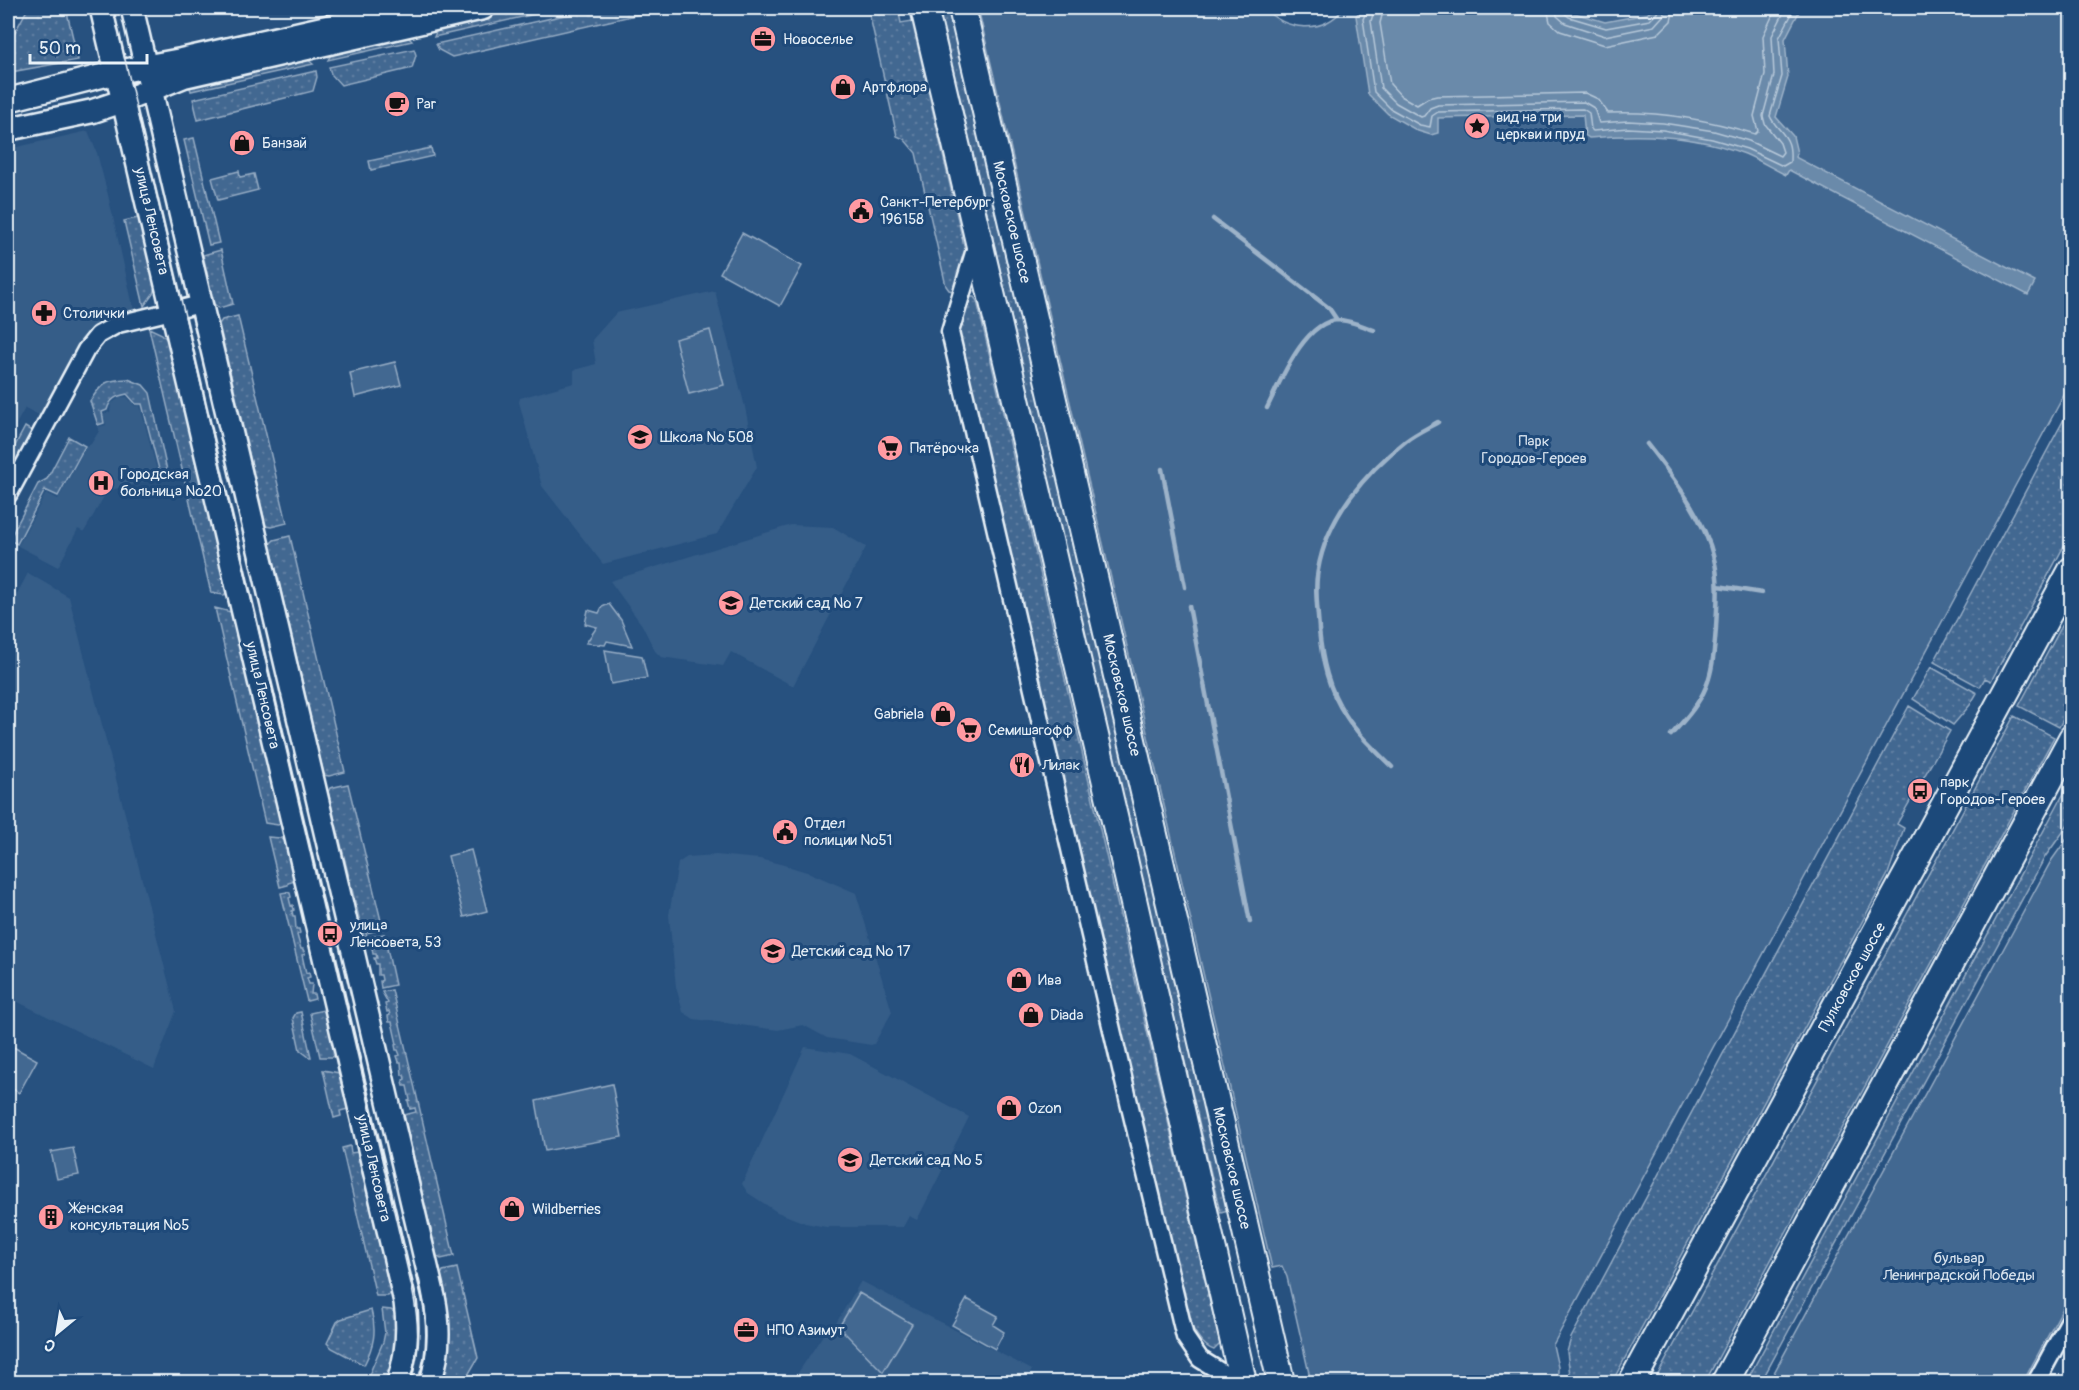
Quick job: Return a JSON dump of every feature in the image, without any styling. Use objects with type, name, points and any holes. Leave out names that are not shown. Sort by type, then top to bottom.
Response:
[{"type":"main road","points":[[8,100],[146,65],[181,60],[411,8]]},
{"type":"main road","points":[[8,129],[93,111],[184,76],[483,8]]},
{"type":"main road","points":[[924,8],[1243,1383]]},
{"type":"main road","name":"Московское шоссе","points":[[962,8],[1281,1383]]},
{"type":"main road","name":"Пулковское шоссе","points":[[1632,1383],[2072,570]]},
{"type":"main road","points":[[1725,1383],[2072,738]]},
{"type":"main road","points":[[1212,1244],[1247,1234]]},
{"type":"street","name":"улица Ленсовета","points":[[101,8],[405,1302],[408,1334],[404,1365],[398,1383]]},
{"type":"street","name":"улица Ленсовета","points":[[132,8],[434,1297],[439,1337],[430,1383]]},
{"type":"street","points":[[979,240],[950,332],[1185,1337],[1200,1359],[1237,1383]]},
{"type":"street","points":[[8,495],[91,342],[98,334],[118,324],[201,304]]},
{"type":"street","points":[[2036,1383],[2072,1316]]},
{"type":"shaded area","points":[[88,131],[97,153],[108,195],[134,310],[114,315],[93,328],[79,346],[41,416],[25,408],[8,439],[8,149]]},
{"type":"shaded area","name":"Школа № 508","points":[[715,291],[745,407],[757,467],[717,534],[603,564],[542,486],[519,402],[520,398],[574,383],[574,370],[596,364],[592,340],[616,313]]},
{"type":"shaded area","name":"Городская больница №20","points":[[120,397],[127,397],[135,406],[140,405],[159,478],[107,491],[84,532],[78,529],[58,567],[18,546],[46,493],[58,499],[86,447],[91,444],[99,431],[98,427],[106,425],[103,414],[110,412],[111,404]]},
{"type":"shaded area","name":"Детский сад № 7","points":[[791,525],[833,527],[866,547],[793,686],[731,652],[723,666],[661,657],[655,651],[642,625],[610,581]]},
{"type":"shaded area","points":[[28,573],[69,597],[176,1011],[154,1069],[8,997],[8,611]]},
{"type":"shaded area","name":"Детский сад № 17","points":[[716,855],[760,859],[784,865],[810,873],[856,893],[892,1012],[874,1044],[827,1038],[803,1025],[778,1030],[694,1019],[683,1012],[676,987],[669,915],[678,863],[687,857]]},
{"type":"shaded area","name":"Детский сад № 5","points":[[805,1047],[850,1054],[969,1117],[917,1220],[909,1216],[903,1227],[826,1227],[805,1223],[777,1212],[748,1193],[742,1184]]},
{"type":"shaded area","points":[[861,1281],[1032,1370],[1025,1382],[792,1382],[823,1335],[835,1325]]},
{"type":"green space","points":[[28,8],[66,8],[78,60],[11,72],[11,76],[8,77],[8,45]]},
{"type":"green space","points":[[521,8],[562,8],[434,37],[438,27]]},
{"type":"green space","points":[[596,8],[666,8],[452,57],[439,50],[436,44]]},
{"type":"green space","points":[[868,8],[898,8],[901,23],[912,21],[965,250],[966,258],[957,288],[953,291],[946,286],[916,153],[904,139],[897,136]]},
{"type":"green space","points":[[939,8],[948,8],[1229,1210],[1220,1212]]},
{"type":"green space","name":"Парк Городов-Героев","points":[[978,8],[1264,8],[1283,22],[1304,27],[1326,23],[1344,8],[2071,8],[2071,382],[1553,1345],[1558,1367],[1558,1382],[1311,1382],[1287,1277],[1282,1266],[1272,1268]]},
{"type":"green space","points":[[405,34],[412,41],[328,60],[333,51]]},
{"type":"green space","points":[[414,49],[416,55],[412,68],[341,85],[331,74],[329,67]]},
{"type":"green space","points":[[305,57],[313,64],[191,91],[189,84]]},
{"type":"green space","points":[[316,71],[317,77],[313,91],[198,120],[193,99]]},
{"type":"green space","points":[[194,138],[219,243],[209,245],[184,140]]},
{"type":"green space","points":[[431,148],[433,156],[371,170],[369,161]]},
{"type":"green space","points":[[239,171],[240,177],[254,174],[258,190],[218,200],[212,178]]},
{"type":"green space","points":[[141,217],[156,284],[153,294],[144,306],[124,221]]},
{"type":"green space","points":[[742,233],[802,266],[780,306],[720,273]]},
{"type":"green space","points":[[221,250],[233,304],[219,308],[214,304],[203,255]]},
{"type":"green space","points":[[971,297],[977,301],[1207,1296],[1209,1296],[1220,1344],[1214,1350],[1200,1339],[1185,1312],[959,334]]},
{"type":"green space","points":[[238,316],[287,523],[271,527],[266,526],[219,324],[222,320]]},
{"type":"green space","points":[[149,328],[162,334],[168,341],[227,592],[224,595],[211,593]]},
{"type":"green space","points":[[710,330],[724,385],[689,394],[675,339]]},
{"type":"green space","points":[[395,362],[401,385],[355,397],[350,373]]},
{"type":"green space","points":[[128,379],[143,385],[150,393],[168,475],[161,477],[142,404],[136,404],[127,394],[117,397],[110,403],[107,410],[102,412],[104,423],[98,425],[90,401],[105,383]]},
{"type":"green space","points":[[2071,406],[2071,533],[1991,681],[1985,678],[1980,687],[1934,662]]},
{"type":"green space","points":[[25,427],[35,433],[8,484],[8,459]]},
{"type":"green space","points":[[69,437],[85,446],[58,496],[45,490],[17,544],[9,540],[38,484],[47,479]]},
{"type":"green space","points":[[290,536],[345,772],[329,776],[324,775],[270,544],[274,540]]},
{"type":"green space","points":[[609,604],[621,620],[632,646],[607,641],[605,645],[586,643],[597,627],[585,624],[588,610],[599,613],[602,607]]},
{"type":"green space","points":[[215,608],[231,612],[281,822],[278,825],[265,823]]},
{"type":"green space","points":[[2071,609],[2071,704],[2059,727],[2019,706]]},
{"type":"green space","points":[[605,650],[642,656],[647,678],[611,684]]},
{"type":"green space","points":[[1931,667],[1977,693],[1953,725],[1913,699]]},
{"type":"green space","points":[[1909,706],[1950,731],[1897,824],[1904,828],[1888,874],[1612,1382],[1571,1382],[1567,1352],[1571,1338]]},
{"type":"green space","points":[[2014,716],[2054,737],[1705,1382],[1654,1382]]},
{"type":"green space","points":[[2071,780],[2071,821],[2045,857],[1761,1382],[1746,1382]]},
{"type":"green space","points":[[348,784],[383,929],[366,933],[367,937],[364,938],[328,792],[330,788]]},
{"type":"green space","name":"бульвар Ленинградской Победы","points":[[2071,833],[2071,1293],[2023,1382],[1769,1382],[2051,861]]},
{"type":"green space","points":[[268,837],[286,841],[295,881],[288,885],[280,887]]},
{"type":"green space","points":[[471,850],[487,911],[464,917],[448,856]]},
{"type":"green space","points":[[281,893],[290,893],[289,898],[291,906],[293,905],[296,929],[299,929],[300,933],[297,935],[305,954],[302,955],[306,973],[309,972],[310,977],[307,978],[309,984],[312,984],[311,994],[314,994],[315,999],[307,1001]]},
{"type":"green space","points":[[384,934],[395,985],[381,988],[381,975],[378,975],[378,964],[374,958],[377,958],[376,954],[373,954],[372,948],[374,948],[370,937]]},
{"type":"green space","points":[[392,990],[454,1256],[441,1259],[437,1256],[404,1115],[416,1112],[415,1108],[410,1109],[407,1086],[404,1086],[403,1080],[405,1079],[402,1075],[401,1062],[397,1056],[400,1055],[396,1050],[395,1045],[397,1044],[392,1022],[389,1022],[388,1016],[390,1015],[385,1004],[388,1003],[382,992]]},
{"type":"green space","points":[[324,1010],[335,1054],[333,1057],[320,1057],[310,1013]]},
{"type":"green space","points":[[301,1012],[311,1057],[300,1050],[293,1018],[296,1013]]},
{"type":"green space","points":[[8,1044],[37,1060],[19,1093],[8,1086]]},
{"type":"green space","points":[[323,1070],[339,1073],[348,1109],[340,1111],[341,1116],[334,1118]]},
{"type":"green space","points":[[612,1084],[622,1137],[545,1151],[536,1101]]},
{"type":"green space","points":[[350,1146],[351,1153],[357,1152],[391,1293],[388,1296],[376,1296],[342,1148]]},
{"type":"green space","points":[[73,1148],[79,1175],[57,1179],[51,1152]]},
{"type":"green space","points":[[457,1268],[478,1358],[464,1382],[442,1382],[448,1355],[449,1329],[447,1302],[441,1275],[443,1271]]},
{"type":"green space","points":[[859,1293],[912,1324],[883,1372],[839,1327]]},
{"type":"green space","points":[[967,1299],[998,1316],[993,1325],[1004,1332],[995,1349],[952,1325]]},
{"type":"green space","points":[[382,1309],[396,1313],[395,1354],[385,1382],[366,1382],[385,1333]]},
{"type":"green space","points":[[371,1310],[374,1338],[364,1365],[327,1343],[337,1322],[341,1319]]},
{"type":"water","points":[[1363,8],[1567,8],[1571,12],[1605,22],[1647,14],[1654,8],[1801,8],[1785,39],[1788,77],[1776,117],[1793,136],[1797,153],[1795,157],[2035,282],[2028,295],[1789,170],[1786,175],[1745,154],[1707,143],[1648,136],[1589,138],[1585,135],[1583,115],[1438,118],[1438,133],[1431,135],[1418,131],[1388,114],[1368,94],[1356,16]]},
{"type":"waterway","points":[[1213,219],[1329,308],[1337,320]]},
{"type":"waterway","points":[[1267,408],[1286,369],[1304,341],[1314,331],[1326,323],[1338,320],[1374,330]]},
{"type":"waterway","points":[[1392,767],[1351,723],[1330,685],[1320,641],[1317,577],[1330,532],[1350,498],[1376,467],[1391,454],[1410,438],[1438,422]]},
{"type":"waterway","points":[[1647,444],[1677,484],[1703,528],[1714,559],[1717,576],[1716,628],[1710,675],[1693,709],[1671,735]]},
{"type":"waterway","points":[[1162,469],[1185,587]]},
{"type":"waterway","points":[[1718,586],[1762,593]]},
{"type":"waterway","points":[[1189,606],[1250,922]]},
{"type":"tram line","points":[[113,8],[412,1288],[418,1335],[416,1358],[409,1382]]},
{"type":"tram line","points":[[418,1274],[427,1328],[426,1355],[419,1382]]},
{"type":"place","name":"Новоселье","points":[[763,39]]},
{"type":"place","name":"Артфлора","points":[[843,87]]},
{"type":"place","name":"Par","points":[[397,104]]},
{"type":"place","name":"вид на три церкви и пруд","points":[[1477,126]]},
{"type":"place","name":"Банзай","points":[[242,143]]},
{"type":"place","name":"Санкт-Петербург 196158","points":[[861,211]]},
{"type":"place","name":"Столички","points":[[44,313]]},
{"type":"place","name":"Школа № 508","points":[[640,437]]},
{"type":"place","name":"Пятёрочка","points":[[890,448]]},
{"type":"place","name":"Городская больница №20","points":[[101,483]]},
{"type":"place","name":"Детский сад № 7","points":[[731,603]]},
{"type":"place","name":"Gabriela","points":[[943,714]]},
{"type":"place","name":"Семишагофф","points":[[969,730]]},
{"type":"place","name":"Лилак","points":[[1022,765]]},
{"type":"place","name":"парк Городов-Героев","points":[[1920,791]]},
{"type":"place","name":"Отдел полиции №51","points":[[785,832]]},
{"type":"place","name":"улица Ленсовета, 53","points":[[330,934]]},
{"type":"place","name":"Детский сад № 17","points":[[773,951]]},
{"type":"place","name":"Ива","points":[[1019,980]]},
{"type":"place","name":"Diada","points":[[1031,1015]]},
{"type":"place","name":"Ozon","points":[[1009,1108]]},
{"type":"place","name":"Детский сад № 5","points":[[850,1160]]},
{"type":"place","name":"Wildberries","points":[[512,1209]]},
{"type":"place","name":"Женская консультация №5","points":[[51,1217]]},
{"type":"place","name":"НПО Азимут","points":[[746,1330]]}]
